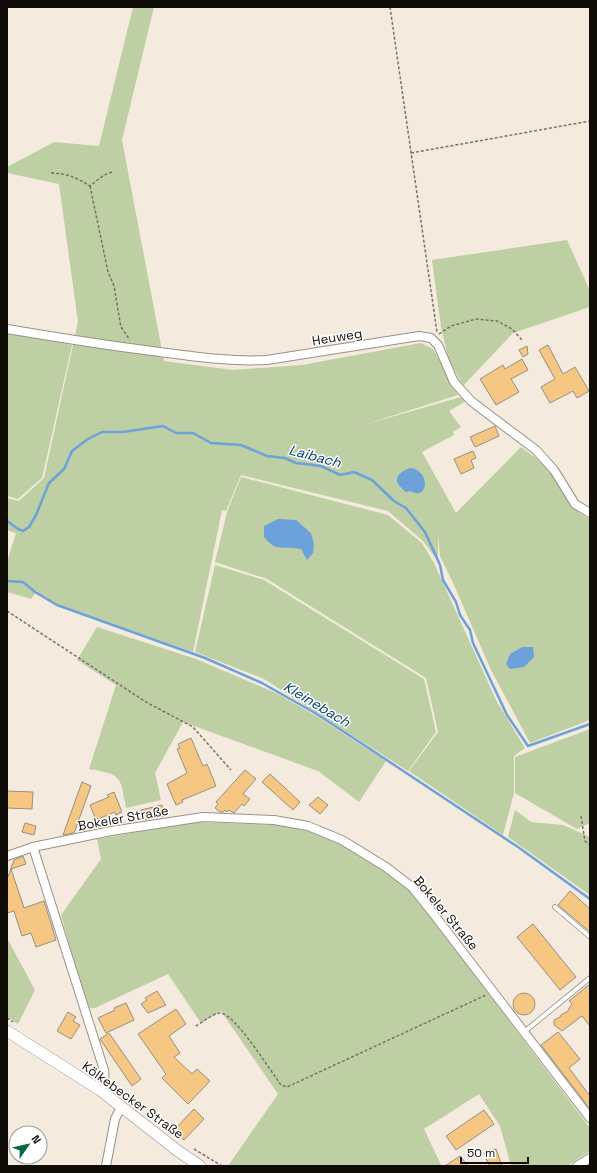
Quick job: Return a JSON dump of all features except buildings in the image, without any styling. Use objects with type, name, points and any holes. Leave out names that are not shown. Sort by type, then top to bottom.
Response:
[{"type":"main road","name":"Kölkebecker Straße","points":[[7,1031],[100,1090],[178,1151],[200,1166]]},
{"type":"street","name":"Heuweg","points":[[7,329],[85,342],[215,360],[255,361],[420,336],[432,338],[438,345],[454,382],[471,401],[536,450],[554,470],[575,504],[590,513]]},
{"type":"street","name":"Bokeler Straße","points":[[7,856],[33,847],[111,831],[203,817],[274,820],[308,826],[342,840],[386,867],[412,887],[590,1118]]},
{"type":"street","points":[[33,847],[104,1070],[104,1084],[100,1090]]},
{"type":"street","points":[[106,1166],[115,1119],[121,1107]]},
{"type":"street","points":[[577,1166],[590,1158]]},
{"type":"lane","points":[[555,907],[590,937]]},
{"type":"lane","points":[[524,1032],[590,978]]},
{"type":"path","points":[[390,7],[437,335],[451,326],[476,319],[497,321],[512,329],[522,340]]},
{"type":"path","points":[[410,153],[590,121]]},
{"type":"path","points":[[90,186],[100,178],[112,172]]},
{"type":"path","points":[[51,173],[62,173],[73,176],[90,186],[108,272],[114,286],[121,327],[130,340],[133,349]]},
{"type":"path","points":[[7,611],[146,702],[193,727],[231,770]]},
{"type":"path","points":[[581,816],[585,841],[590,845]]},
{"type":"path","points":[[196,1026],[217,1014],[229,1016],[240,1027],[281,1085],[287,1087],[493,991]]},
{"type":"green space","points":[[133,7],[154,7],[122,140],[164,361],[233,370],[302,365],[421,343],[433,349],[458,395],[363,425],[461,397],[466,401],[449,411],[461,427],[453,432],[454,435],[422,452],[456,513],[521,447],[545,466],[553,475],[571,504],[590,519],[590,720],[530,743],[491,670],[440,556],[438,535],[438,561],[423,541],[388,511],[241,475],[226,511],[222,510],[193,652],[57,604],[36,592],[31,599],[7,592],[7,562],[16,533],[7,530],[7,498],[19,501],[44,478],[78,322],[59,184],[7,173],[7,167],[54,142],[99,146]]},
{"type":"green space","points":[[567,240],[590,291],[590,307],[513,333],[463,386],[448,357],[441,327],[432,260]]},
{"type":"green space","points":[[7,332],[72,345],[42,478],[18,499],[7,496]]},
{"type":"green space","points":[[241,477],[388,515],[422,543],[434,563],[497,702],[525,748],[514,756],[514,793],[503,835],[409,771],[438,732],[426,678],[267,579],[215,562],[227,512]]},
{"type":"green space","points":[[215,565],[264,580],[424,679],[436,732],[408,771],[264,679],[195,652]]},
{"type":"green space","points":[[97,627],[196,659],[276,693],[316,716],[386,761],[359,802],[318,771],[183,722],[155,773],[161,800],[126,808],[118,778],[108,773],[89,769],[116,685],[77,660]]},
{"type":"green space","points":[[590,729],[590,823],[577,829],[515,793],[515,757]]},
{"type":"green space","points":[[515,810],[531,822],[563,825],[590,837],[590,895],[508,837]]},
{"type":"green space","points":[[195,822],[275,825],[309,831],[341,843],[384,870],[410,890],[590,1128],[590,1151],[567,1166],[511,1166],[500,1126],[479,1094],[424,1129],[441,1165],[439,1166],[228,1166],[278,1094],[221,1011],[201,1023],[168,974],[95,1008],[87,1008],[61,915],[101,859],[97,839]]},
{"type":"green space","points":[[7,938],[35,990],[18,1024],[7,1017]]},
{"type":"water","points":[[410,468],[417,470],[422,474],[425,484],[424,489],[421,492],[406,492],[397,481],[398,475]]},
{"type":"water","points":[[278,519],[296,520],[311,533],[314,544],[313,553],[307,560],[301,549],[274,546],[264,537],[264,526]]},
{"type":"water","points":[[522,647],[533,647],[534,657],[524,667],[510,669],[506,664],[510,654]]},
{"type":"waterway","name":"Laibach","points":[[7,521],[23,531],[29,527],[36,515],[49,483],[64,469],[72,451],[88,439],[102,432],[123,432],[163,426],[176,433],[193,433],[211,443],[241,445],[267,456],[285,458],[296,463],[321,466],[340,475],[354,472],[372,480],[394,501],[406,508],[425,532],[440,565],[443,580],[456,602],[460,615],[470,630],[473,643],[507,715],[528,746],[590,724]]},
{"type":"waterway","name":"Kleinebach","points":[[7,581],[23,582],[35,592],[57,605],[205,658],[262,683],[315,713],[361,743],[518,847],[590,899]]}]
